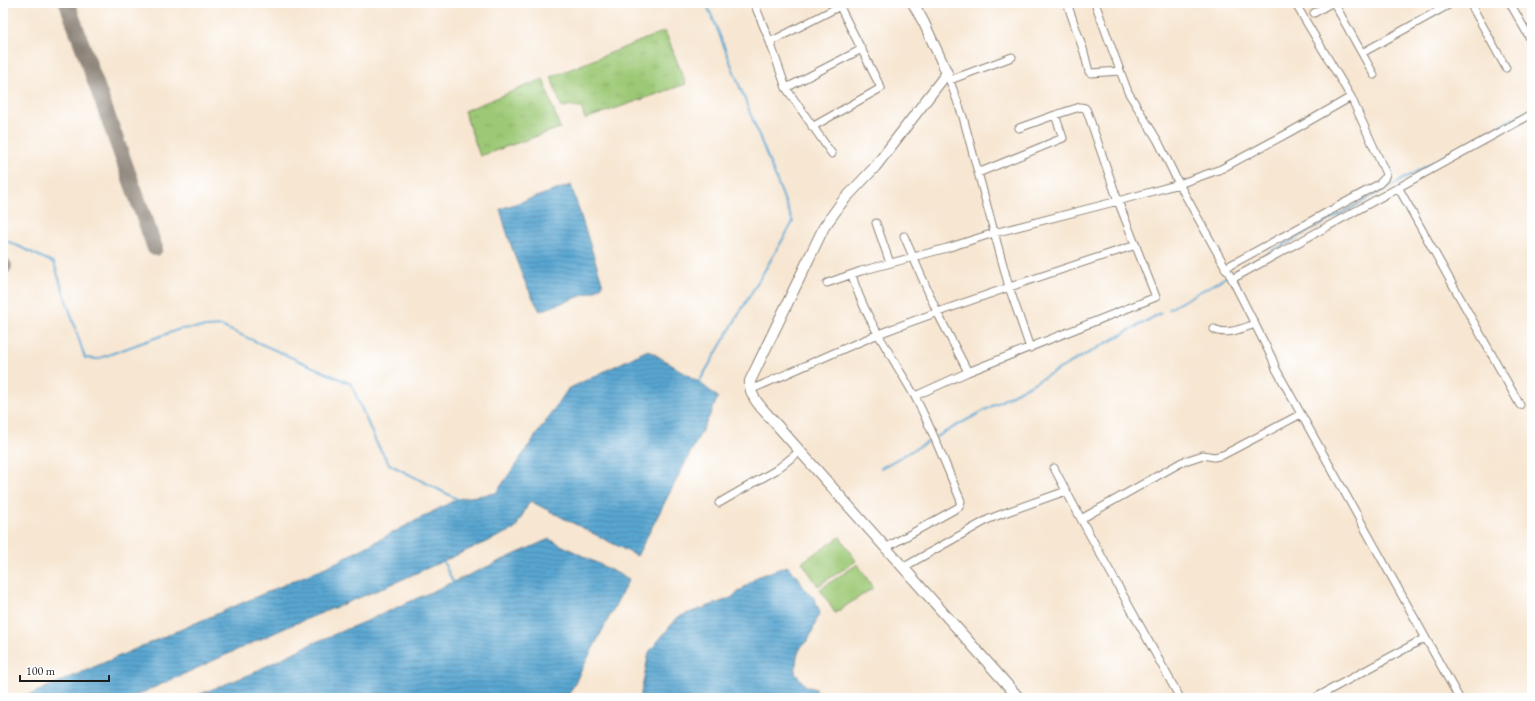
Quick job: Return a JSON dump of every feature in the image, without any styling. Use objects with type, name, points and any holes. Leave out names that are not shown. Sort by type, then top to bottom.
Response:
[{"type":"street","points":[[754,3],[770,42],[786,88],[832,154]]},
{"type":"street","points":[[913,3],[949,76],[963,117],[1009,287],[1030,348]]},
{"type":"street","points":[[1067,3],[1084,52],[1089,72],[1120,71]]},
{"type":"street","points":[[1095,3],[1128,92],[1158,141],[1179,184],[1255,324],[1276,369],[1459,698]]},
{"type":"street","points":[[1226,269],[1348,202],[1384,179],[1386,174],[1351,97],[1295,3]]},
{"type":"street","points":[[1314,13],[1333,3],[1374,75]]},
{"type":"street","points":[[1362,53],[1452,3]]},
{"type":"street","points":[[1470,3],[1506,68]]},
{"type":"street","points":[[1510,3],[1532,42]]},
{"type":"street","points":[[770,42],[841,4],[881,88],[812,127]]},
{"type":"street","points":[[786,88],[862,49]]},
{"type":"street","points":[[1012,56],[949,76],[875,167],[842,202],[824,227],[750,381],[750,390],[775,423],[887,547],[1019,698]]},
{"type":"street","points":[[827,283],[847,275],[852,275],[861,271],[948,248],[994,233],[1179,184],[1221,169],[1351,97]]},
{"type":"street","points":[[915,396],[968,372],[1155,299],[1156,295],[1118,201],[1085,108],[1080,107],[1019,128]]},
{"type":"street","points":[[1231,278],[1532,114]]},
{"type":"street","points":[[978,173],[1062,139],[1064,136],[1055,115]]},
{"type":"street","points":[[1398,187],[1520,404]]},
{"type":"street","points":[[876,223],[890,263]]},
{"type":"street","points":[[904,236],[937,312],[968,372]]},
{"type":"street","points":[[750,390],[879,334],[937,312],[1136,245]]},
{"type":"street","points":[[852,275],[862,300],[879,334],[915,396],[961,501],[961,505],[887,547]]},
{"type":"street","points":[[1214,329],[1219,332],[1226,332],[1255,324]]},
{"type":"street","points":[[1081,519],[1182,462],[1203,455],[1223,455],[1302,414]]},
{"type":"street","points":[[719,504],[776,470],[800,451]]},
{"type":"street","points":[[1054,468],[1180,698]]},
{"type":"street","points":[[904,567],[989,519],[1066,491]]},
{"type":"street","points":[[1315,698],[1426,638]]},
{"type":"green space","points":[[665,31],[686,84],[585,119],[582,109],[570,105],[562,108],[551,77]]},
{"type":"green space","points":[[543,79],[560,128],[480,156],[464,111]]},
{"type":"green space","points":[[840,537],[856,561],[818,586],[802,562]]},
{"type":"green space","points":[[858,564],[873,588],[835,613],[820,589]]},
{"type":"water","points":[[571,185],[603,285],[595,291],[540,311],[522,274],[500,209]]},
{"type":"water","points":[[648,350],[699,382],[718,397],[637,556],[530,501],[515,529],[383,588],[292,625],[131,698],[22,698],[337,562],[457,499],[496,493],[568,389]]},
{"type":"water","points":[[549,539],[629,579],[567,698],[190,698],[246,676],[311,644],[371,619]]},
{"type":"water","points":[[787,566],[814,598],[820,612],[809,639],[801,647],[797,656],[795,673],[806,686],[816,689],[816,698],[640,698],[649,652],[678,617],[731,598],[757,577]]},
{"type":"waterway","points":[[699,382],[793,222],[706,3]]},
{"type":"waterway","points":[[1231,274],[1532,108]]},
{"type":"waterway","points":[[3,239],[54,263],[85,358],[97,359],[180,329],[221,326],[351,384],[376,442],[389,464],[457,499]]},
{"type":"waterway","points":[[1169,309],[1228,276]]},
{"type":"waterway","points":[[936,437],[1161,313]]},
{"type":"waterway","points":[[881,468],[933,439]]},
{"type":"waterway","points":[[443,561],[453,582]]},
{"type":"taxiway","points":[[67,3],[155,248]]}]
